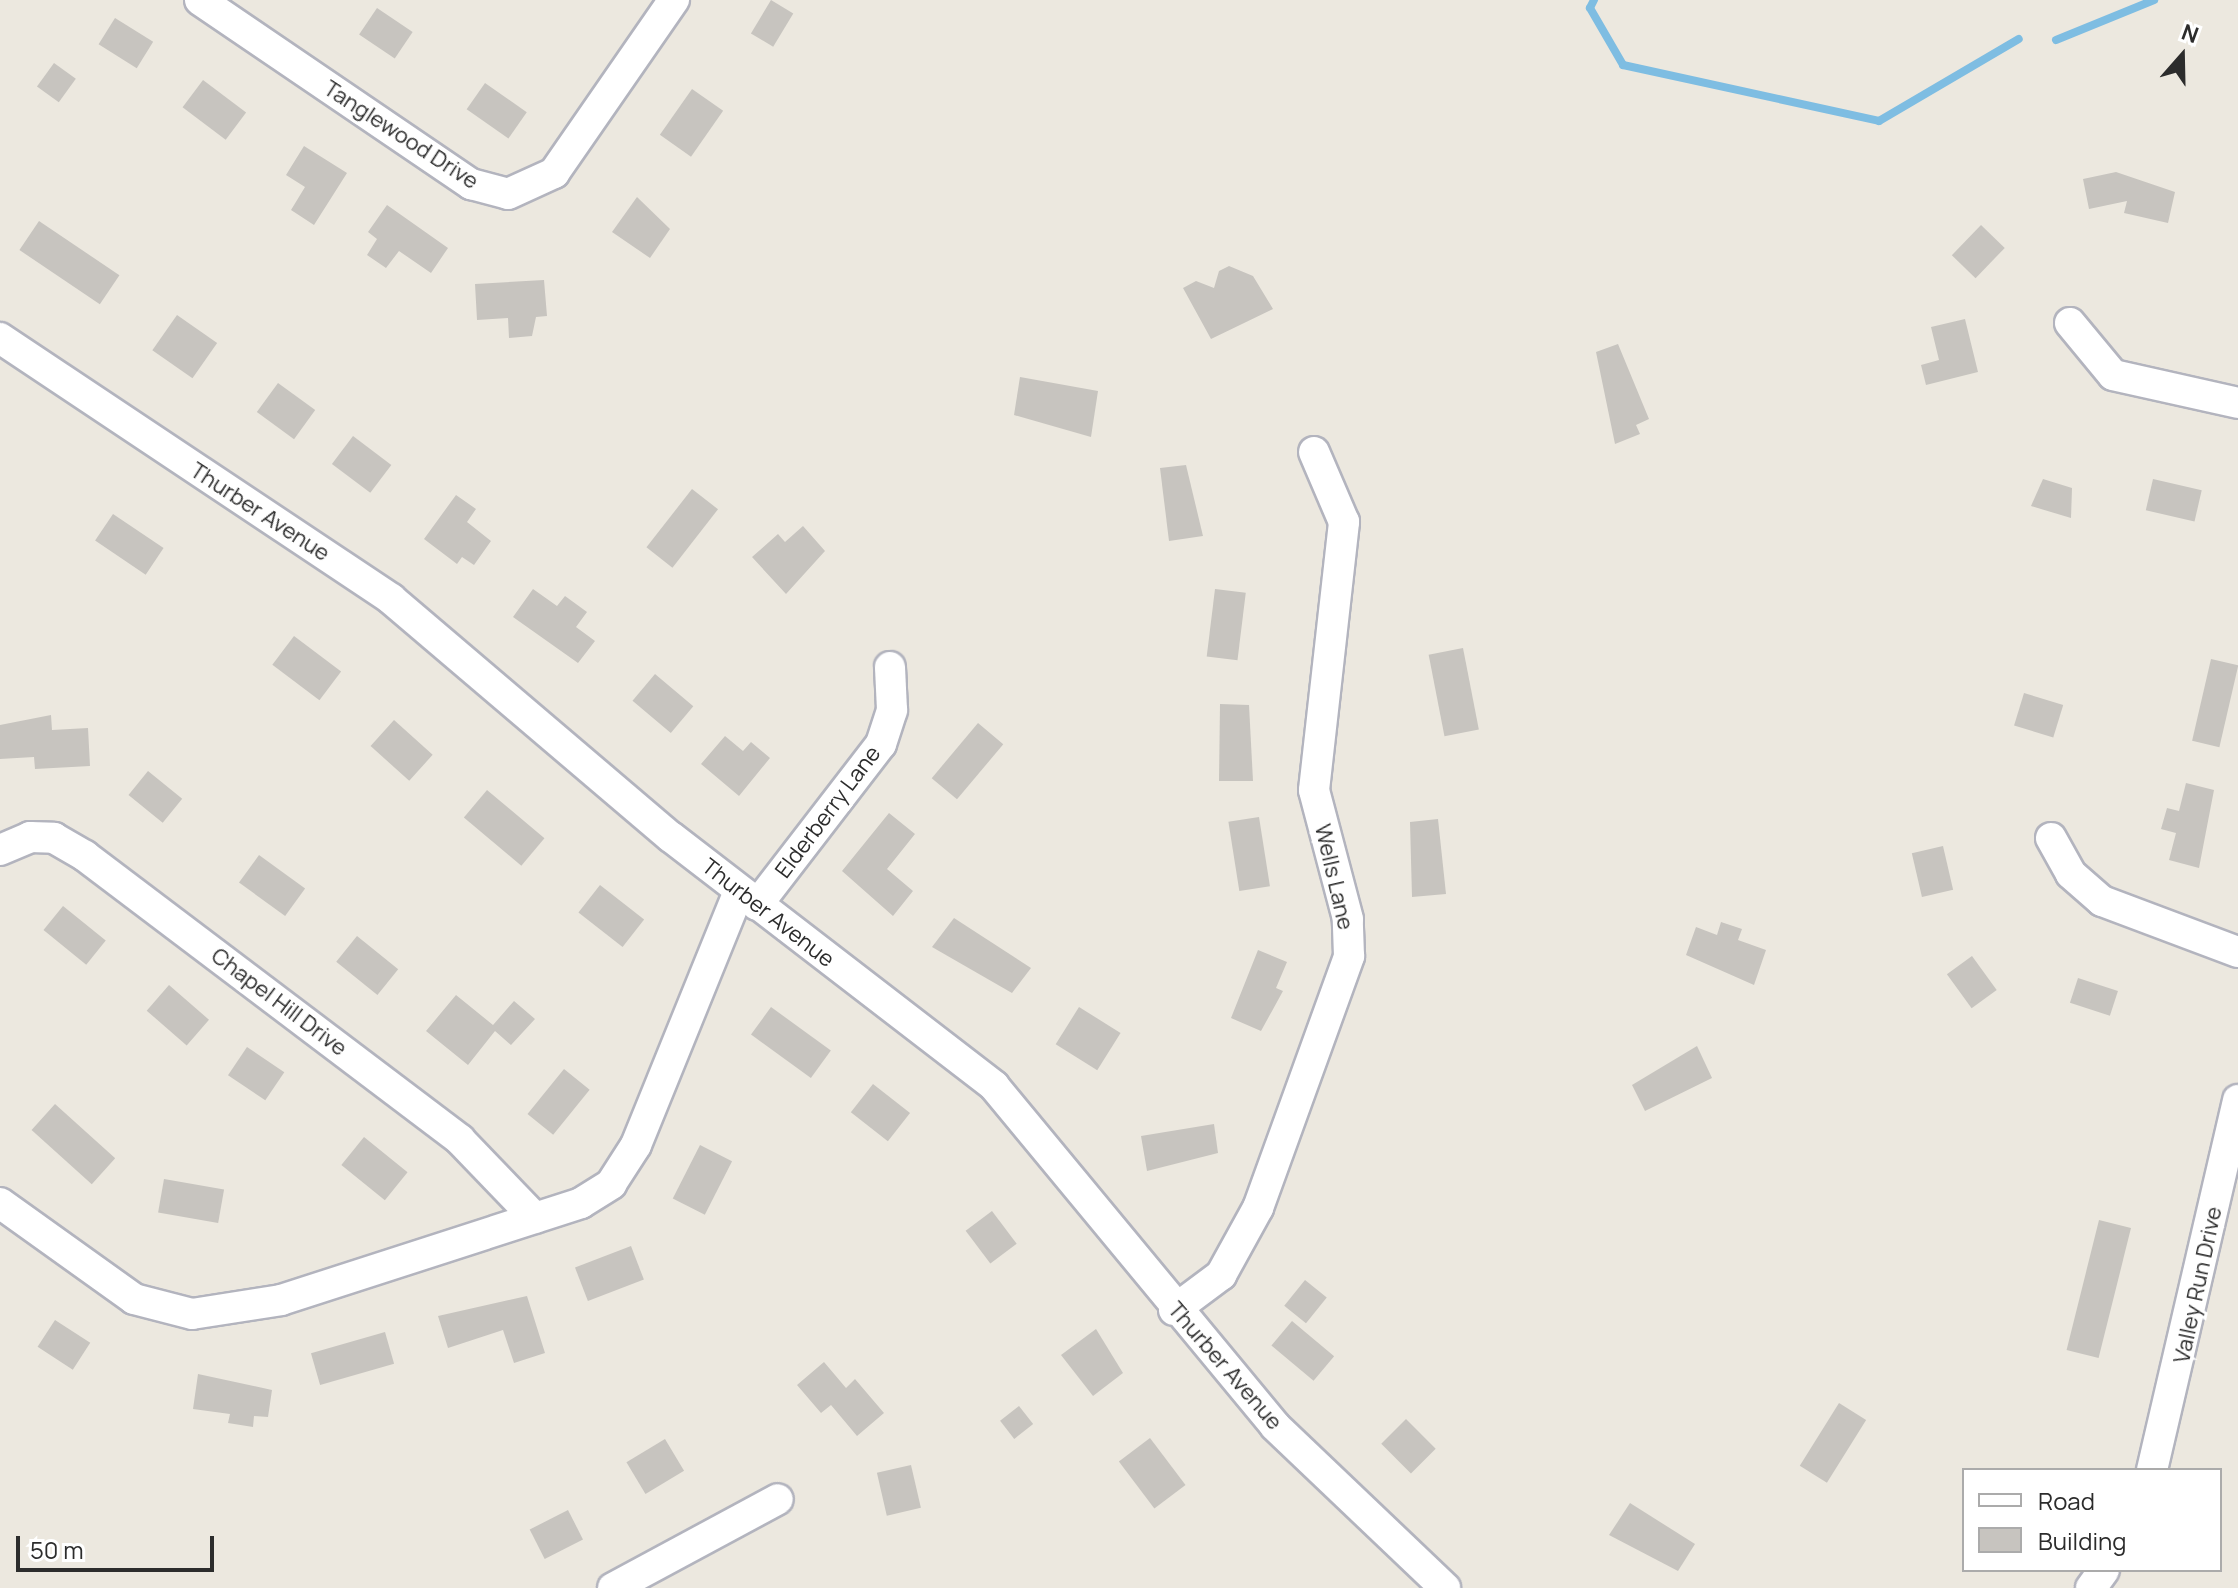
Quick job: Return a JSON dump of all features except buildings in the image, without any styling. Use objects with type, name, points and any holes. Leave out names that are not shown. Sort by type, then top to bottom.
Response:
[{"type":"street","name":"Tanglewood Drive","points":[[200,0],[471,184],[508,194],[554,173],[674,0]]},
{"type":"street","points":[[2070,323],[2113,375],[2238,403]]},
{"type":"street","name":"Thurber Avenue","points":[[0,338],[391,599],[748,898],[994,1086],[1174,1310],[1275,1426],[1445,1588]]},
{"type":"street","name":"Wells Lane","points":[[1174,1310],[1221,1275],[1247,1230],[1339,999],[1349,956],[1348,919],[1314,790],[1344,522],[1314,452]]},
{"type":"street","name":"Elderberry Lane","points":[[748,898],[881,744],[892,710],[890,667]]},
{"type":"street","name":"Chapel Hill Drive","points":[[0,850],[30,837],[54,838],[85,856],[460,1140],[535,1218]]},
{"type":"street","points":[[2051,838],[2071,874],[2102,901],[2238,952]]},
{"type":"street","points":[[0,1203],[134,1299],[192,1314],[281,1300],[600,1194],[624,1169],[748,898]]},
{"type":"street","name":"Valley Run Drive","points":[[2152,1468],[2238,1100]]},
{"type":"street","points":[[613,1588],[778,1499]]},
{"type":"waterway","points":[[1594,0],[1590,8],[1623,65],[1879,121],[2019,39]]},
{"type":"waterway","points":[[2056,40],[2154,0]]}]
